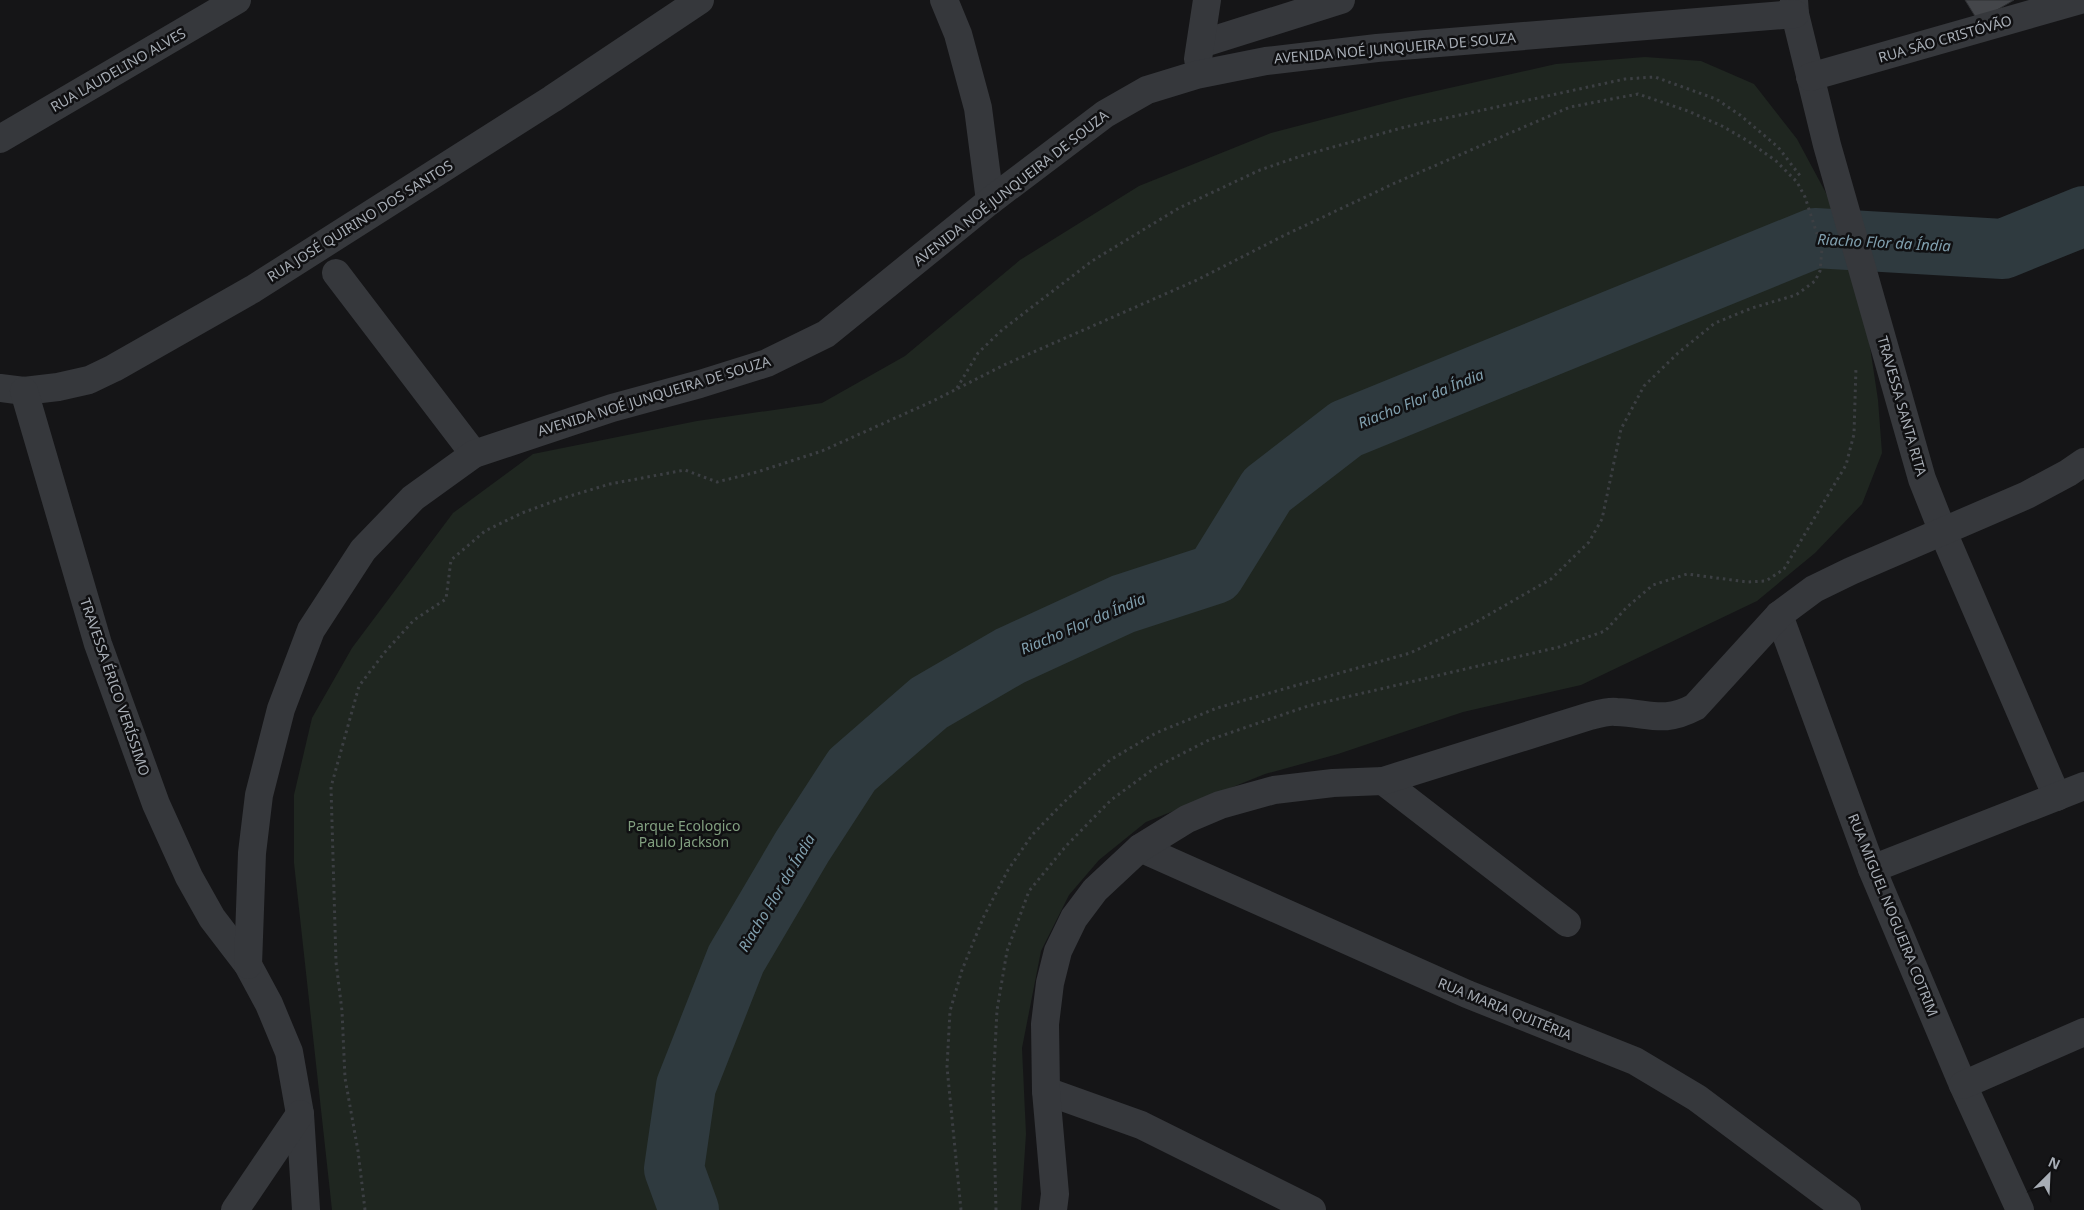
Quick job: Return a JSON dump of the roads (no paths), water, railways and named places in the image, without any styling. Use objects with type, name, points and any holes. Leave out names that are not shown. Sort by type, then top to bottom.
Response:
[{"type":"street","name":"RUA LAUDELINO ALVES","points":[[0,139],[237,0]]},
{"type":"street","name":"RUA JOSÉ QUIRINO DOS SANTOS","points":[[12,390],[89,380],[114,368],[244,294],[552,99],[700,0]]},
{"type":"street","points":[[944,0],[958,34],[978,108],[990,200]]},
{"type":"street","points":[[1196,75],[1207,0]]},
{"type":"street","points":[[1201,44],[1341,0]]},
{"type":"street","name":"RUA SÃO CRISTÓVÃO","points":[[1810,77],[2080,0]]},
{"type":"street","name":"AVENIDA NOÉ JUNQUEIRA DE SOUZA","points":[[248,965],[252,853],[259,795],[281,709],[311,630],[363,550],[413,498],[474,454],[612,408],[700,384],[766,362],[826,334],[990,200],[1104,114],[1147,90],[1196,75],[1266,60],[1794,7]]},
{"type":"street","name":"TRAVESSA SANTA RITA","points":[[1794,7],[1827,145],[1922,479],[2057,797]]},
{"type":"street","points":[[336,273],[474,454]]},
{"type":"street","name":"TRAVESSA ÉRICO VERÍSSIMO","points":[[12,390],[98,644],[156,804],[189,877],[212,918],[248,965]]},
{"type":"street","points":[[1053,1210],[1055,1194],[1046,1091],[1045,1024],[1050,983],[1058,951],[1074,918],[1095,890],[1140,848],[1187,819],[1229,802],[1274,790],[1333,783],[1383,781],[1590,716],[1615,712],[1665,718],[1680,715],[1695,707],[1779,615],[1814,589],[1851,571],[2027,495],[2068,473],[2084,462]]},
{"type":"street","name":"RUA MIGUEL NOGUEIRA COTRIM","points":[[1779,615],[1872,869],[1963,1085],[2020,1210]]},
{"type":"street","points":[[1383,781],[1567,923]]},
{"type":"street","points":[[1872,869],[2084,786]]},
{"type":"street","name":"RUA MARIA QUITÉRIA","points":[[1140,848],[1467,994],[1635,1061],[1697,1098],[1847,1210]]},
{"type":"street","points":[[248,965],[269,1004],[289,1052],[300,1114],[306,1210]]},
{"type":"street","points":[[1963,1085],[2084,1032]]},
{"type":"street","points":[[1046,1091],[1141,1125],[1312,1210]]},
{"type":"street","points":[[235,1210],[300,1114]]},
{"type":"waterway","name":"Riacho Flor da Índia","points":[[689,1210],[674,1169],[686,1086],[736,959],[802,847],[852,770],[929,703],[1010,656],[1123,604],[1215,574],[1267,490],[1346,429],[1815,238],[2003,249],[2084,216]]},
{"type":"park label","name":"Parque Ecologico Paulo Jackson","points":[[684,834]]}]
